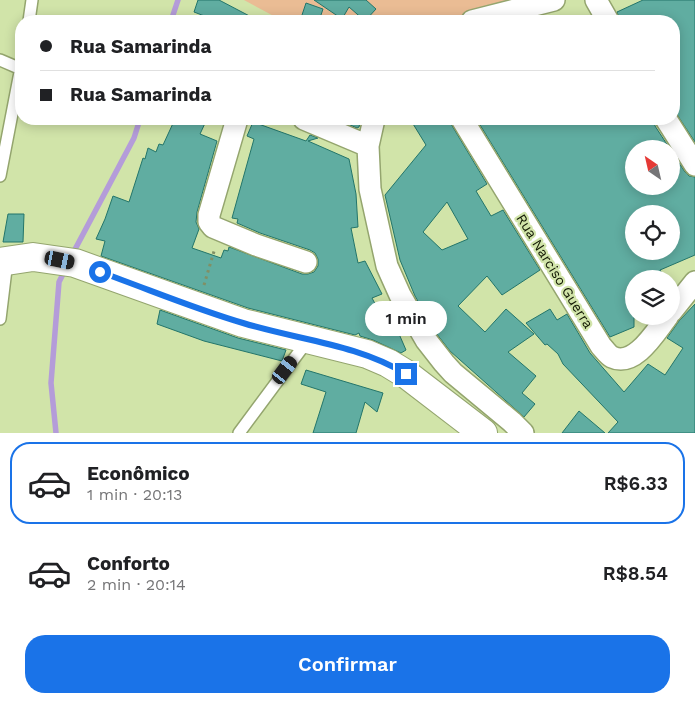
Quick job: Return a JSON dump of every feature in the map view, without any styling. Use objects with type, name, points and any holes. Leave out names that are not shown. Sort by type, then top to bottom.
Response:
[{"type":"main road","points":[[13,260],[75,263],[243,323],[367,354],[388,363],[406,374],[483,433]]},
{"type":"street","points":[[495,15],[554,0]]},
{"type":"street","points":[[596,0],[605,15]]},
{"type":"street","points":[[234,125],[209,215],[209,222],[213,227],[256,245],[306,262]]},
{"type":"street","points":[[318,125],[368,146]]},
{"type":"street","points":[[373,125],[368,146],[370,189],[382,245],[400,295],[426,340],[444,363],[453,373],[523,433]]},
{"type":"street","name":"Rua Narciso Guerra","points":[[466,125],[601,346],[611,356],[628,358],[637,354],[661,325]]},
{"type":"street","points":[[670,125],[695,165]]},
{"type":"street","points":[[680,301],[695,282]]},
{"type":"lane","points":[[30,15],[32,0]]},
{"type":"lane","points":[[0,60],[15,66]]},
{"type":"lane","points":[[0,176],[15,99]]},
{"type":"lane","points":[[0,319],[13,260]]},
{"type":"lane","points":[[239,433],[308,339]]},
{"type":"path","points":[[197,307],[221,230]]},
{"type":"shaded area","points":[[244,0],[520,0],[475,9],[462,15],[272,15]]},
{"type":"building","points":[[198,0],[219,0],[248,15],[202,15],[194,12]]},
{"type":"building","points":[[314,0],[366,0],[376,9],[370,15],[358,15],[349,7],[344,15],[336,15]]},
{"type":"building","points":[[643,0],[695,0],[695,142],[680,119],[680,15],[618,15],[617,12]]},
{"type":"building","points":[[306,3],[323,9],[321,15],[302,15]]},
{"type":"building","points":[[172,125],[204,125],[200,134],[217,141],[197,212],[196,222],[199,229],[192,248],[221,258],[224,250],[228,251],[229,247],[302,274],[314,272],[318,266],[318,259],[315,253],[260,233],[237,223],[238,219],[232,218],[254,139],[247,136],[252,125],[261,125],[306,141],[310,135],[318,138],[308,141],[349,159],[356,194],[358,227],[351,228],[358,263],[365,261],[382,294],[372,298],[389,330],[396,327],[406,350],[401,353],[360,336],[359,333],[355,335],[248,308],[101,256],[105,241],[96,239],[113,196],[129,202],[148,148],[156,152],[159,144],[163,145]]},
{"type":"building","points":[[350,125],[360,125],[357,128]]},
{"type":"building","points":[[414,125],[452,125],[487,184],[476,191],[491,216],[503,210],[540,270],[502,295],[487,276],[458,306],[485,332],[506,309],[534,334],[508,352],[536,376],[522,393],[535,404],[524,417],[450,351],[436,333],[415,296],[400,260],[385,195],[426,145]],"holes":[[[447,202],[468,239],[442,250],[423,232]]]},
{"type":"building","points":[[480,125],[655,125],[664,140],[625,140],[625,195],[680,195],[680,164],[689,176],[695,177],[695,255],[660,270],[625,270],[625,325],[634,325],[634,327],[610,337]]},
{"type":"building","points":[[8,214],[24,214],[23,242],[3,242]]},
{"type":"building","points":[[695,304],[695,433],[608,433],[618,422],[563,364],[558,354],[547,344],[545,345],[526,323],[550,309],[557,320],[567,314],[590,353],[624,392],[648,364],[665,375],[683,348],[667,338],[676,325],[680,325],[680,320]]},
{"type":"building","points":[[160,310],[238,338],[286,350],[282,361],[204,341],[157,324]]},
{"type":"building","points":[[306,370],[383,393],[377,412],[365,402],[356,433],[313,433],[326,392],[301,384]]},
{"type":"building","points":[[579,411],[605,433],[562,433]]},
{"type":"waterway","points":[[173,15],[178,0]]},
{"type":"waterway","points":[[72,255],[134,138],[138,125]]},
{"type":"waterway","points":[[56,433],[51,383],[59,282],[66,268]]},
{"type":"route","points":[[100,272],[243,323],[367,354],[388,363],[406,374]]}]
